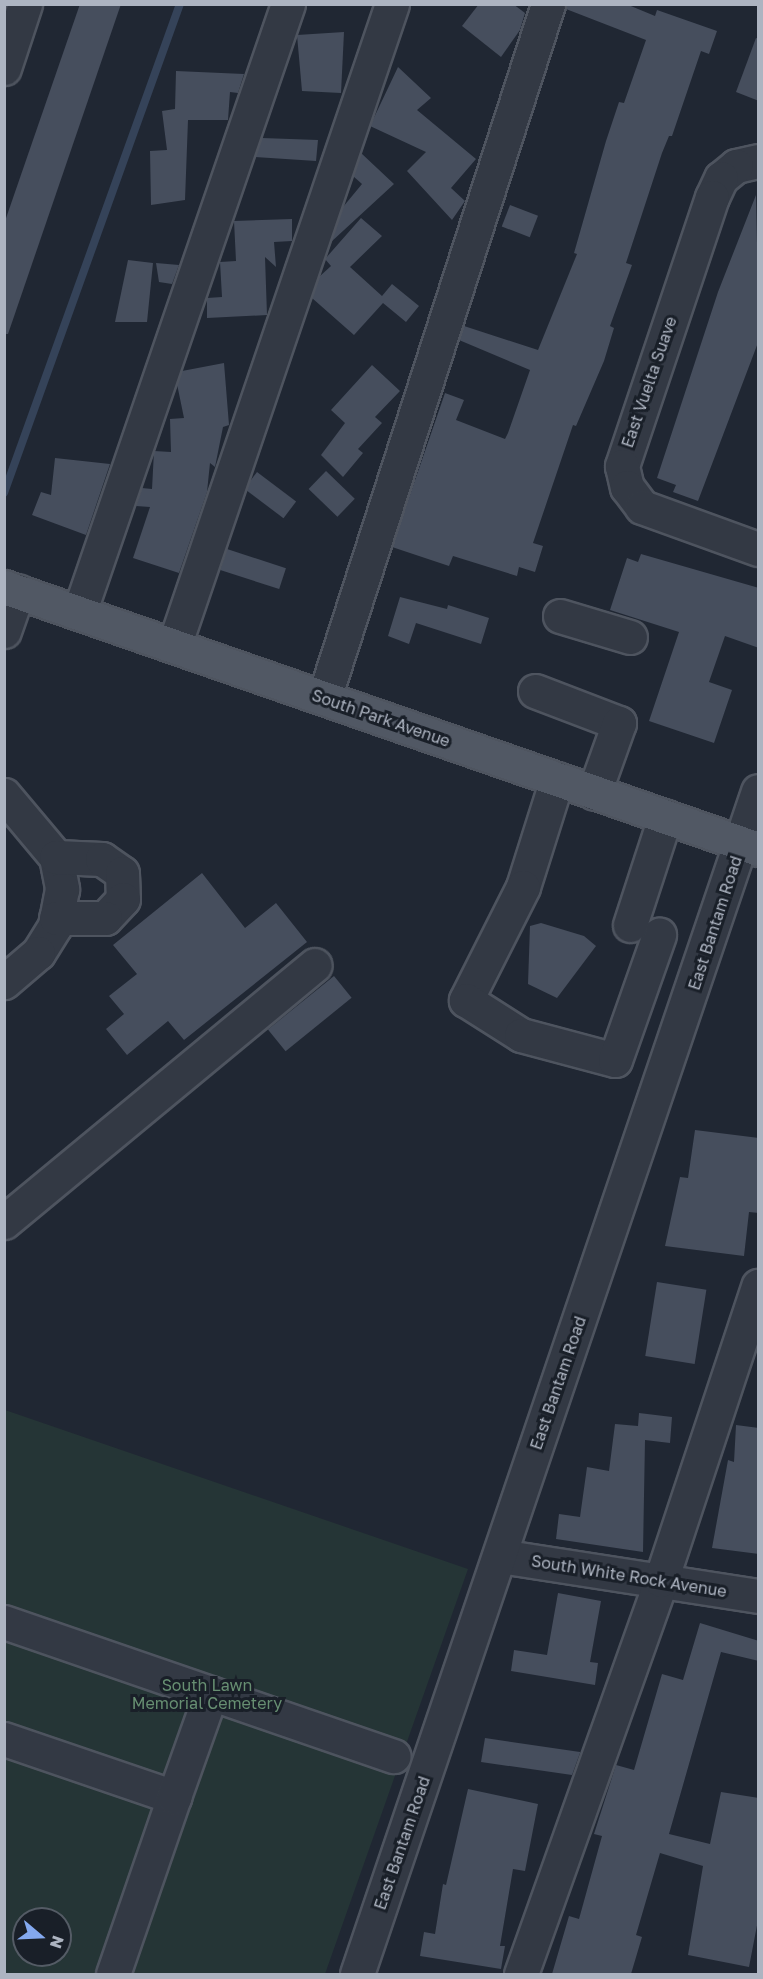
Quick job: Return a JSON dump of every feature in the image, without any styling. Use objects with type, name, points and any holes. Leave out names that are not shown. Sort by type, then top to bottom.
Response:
[{"type":"main road","name":"South Park Avenue","points":[[11,589],[750,846]]},
{"type":"street","points":[[4,68],[26,4]]},
{"type":"street","points":[[79,613],[288,4]]},
{"type":"street","points":[[174,646],[392,4]]},
{"type":"street","points":[[324,698],[548,4]]},
{"type":"street","name":"East Vuelta Suave","points":[[743,158],[721,178],[712,197],[624,452],[620,491],[653,513],[759,549]]},
{"type":"street","points":[[4,631],[11,589]]},
{"type":"street","points":[[560,616],[630,637]]},
{"type":"street","points":[[535,691],[619,723],[594,793]]},
{"type":"street","points":[[557,779],[523,887],[466,1000],[521,1035],[615,1060],[644,930],[665,817]]},
{"type":"street","name":"East Bantam Road","points":[[357,1974],[500,1556],[750,846],[759,791]]},
{"type":"street","points":[[4,795],[56,857],[62,889],[56,918],[38,953],[4,982]]},
{"type":"street","points":[[56,857],[102,860],[122,873],[123,899],[105,918],[56,918]]},
{"type":"street","points":[[4,1222],[315,964]]},
{"type":"street","points":[[521,1974],[661,1580],[759,1286]]},
{"type":"street","name":"South White Rock Avenue","points":[[500,1556],[759,1596]]},
{"type":"street","points":[[4,1622],[394,1756]]},
{"type":"street","points":[[113,1974],[211,1693]]},
{"type":"street","points":[[4,1739],[174,1797]]},
{"type":"green space","name":"South Lawn Memorial Cemetery","points":[[5,1410],[468,1569],[325,1974],[5,1974]]},
{"type":"building","points":[[80,4],[121,4],[8,334],[4,334],[4,224]]},
{"type":"building","points":[[479,4],[513,4],[525,13],[520,30],[501,57],[462,26]]},
{"type":"building","points":[[566,4],[626,4],[655,16],[657,10],[717,31],[709,54],[701,51],[672,136],[669,136],[662,153],[626,263],[632,265],[610,326],[614,328],[604,361],[576,426],[573,425],[533,543],[543,546],[535,572],[519,567],[517,576],[453,556],[449,566],[392,547],[445,393],[464,400],[456,420],[505,439],[530,370],[459,340],[464,326],[538,350],[577,254],[574,253],[606,141],[619,102],[624,103],[646,40],[566,9]]},
{"type":"building","points":[[344,32],[341,93],[302,91],[297,35]]},
{"type":"building","points":[[756,38],[759,39],[759,101],[736,92]]},
{"type":"building","points":[[398,67],[431,98],[417,110],[476,159],[451,188],[465,201],[452,220],[407,171],[426,152],[370,126]]},
{"type":"building","points":[[176,71],[244,74],[238,93],[230,92],[228,120],[188,120],[185,200],[151,205],[150,151],[167,150],[162,111],[175,109]]},
{"type":"building","points":[[262,138],[318,140],[316,161],[255,157]]},
{"type":"building","points":[[361,153],[394,184],[331,242],[343,207],[362,184],[353,176]]},
{"type":"building","points":[[756,195],[759,340],[698,501],[673,492],[676,485],[657,478],[718,292]]},
{"type":"building","points":[[510,205],[538,216],[530,237],[502,226]]},
{"type":"building","points":[[361,218],[382,236],[350,267],[382,296],[392,284],[419,306],[406,322],[383,303],[354,335],[312,298],[319,277],[331,266],[325,259]]},
{"type":"building","points":[[292,219],[292,241],[274,242],[276,267],[265,257],[267,315],[207,318],[207,298],[222,297],[220,262],[236,261],[234,221]]},
{"type":"building","points":[[128,260],[153,263],[147,322],[115,322]]},
{"type":"building","points":[[156,263],[179,265],[172,284],[159,282]]},
{"type":"building","points":[[224,363],[229,425],[223,427],[215,467],[210,463],[207,492],[179,573],[133,558],[150,507],[136,506],[142,488],[152,489],[154,451],[171,452],[170,419],[184,418],[177,384],[182,371]]},
{"type":"building","points":[[372,365],[400,391],[375,417],[382,423],[358,449],[363,453],[343,477],[321,455],[345,423],[331,410]]},
{"type":"building","points":[[55,458],[110,464],[86,535],[32,515],[41,492],[51,495]]},
{"type":"building","points":[[326,471],[355,499],[337,517],[309,489]]},
{"type":"building","points":[[257,472],[296,501],[283,518],[244,489]]},
{"type":"building","points":[[227,549],[286,568],[279,589],[220,570]]},
{"type":"building","points":[[641,554],[759,588],[759,648],[725,636],[709,682],[732,690],[714,743],[649,721],[679,632],[610,610],[627,558],[638,562]]},
{"type":"building","points":[[400,597],[447,609],[448,605],[489,618],[481,644],[416,623],[409,644],[388,636]]},
{"type":"building","points":[[202,873],[245,928],[276,903],[307,942],[184,1040],[168,1021],[127,1055],[106,1029],[124,1014],[109,996],[137,974],[113,945]]},
{"type":"building","points":[[541,923],[584,936],[596,946],[557,998],[528,984],[530,926]]},
{"type":"building","points":[[334,976],[352,998],[286,1051],[268,1029]]},
{"type":"building","points":[[695,1130],[759,1138],[759,1213],[749,1212],[744,1256],[665,1246],[680,1177],[688,1178]]},
{"type":"building","points":[[657,1282],[706,1290],[695,1364],[645,1356]]},
{"type":"building","points":[[639,1413],[672,1417],[670,1443],[645,1440],[643,1552],[556,1539],[559,1514],[580,1517],[587,1467],[609,1471],[615,1424],[638,1426]]},
{"type":"building","points":[[736,1425],[759,1428],[759,1554],[712,1548],[728,1460],[734,1462]]},
{"type":"building","points":[[558,1593],[601,1601],[590,1662],[598,1663],[595,1685],[511,1671],[514,1650],[547,1655]]},
{"type":"building","points":[[700,1623],[759,1641],[759,1661],[721,1652],[669,1834],[710,1844],[721,1792],[759,1798],[759,1915],[749,1967],[688,1955],[703,1866],[660,1853],[636,1935],[642,1937],[631,1974],[552,1974],[569,1916],[579,1919],[602,1836],[594,1834],[616,1765],[634,1770],[662,1674],[683,1680]]},
{"type":"building","points":[[485,1738],[580,1753],[572,1775],[481,1762]]},
{"type":"building","points":[[468,1789],[538,1804],[525,1871],[513,1869],[500,1946],[505,1946],[501,1969],[420,1956],[424,1932],[435,1934],[443,1884],[446,1885]]},
{"type":"waterway","points":[[4,493],[180,4]]}]
